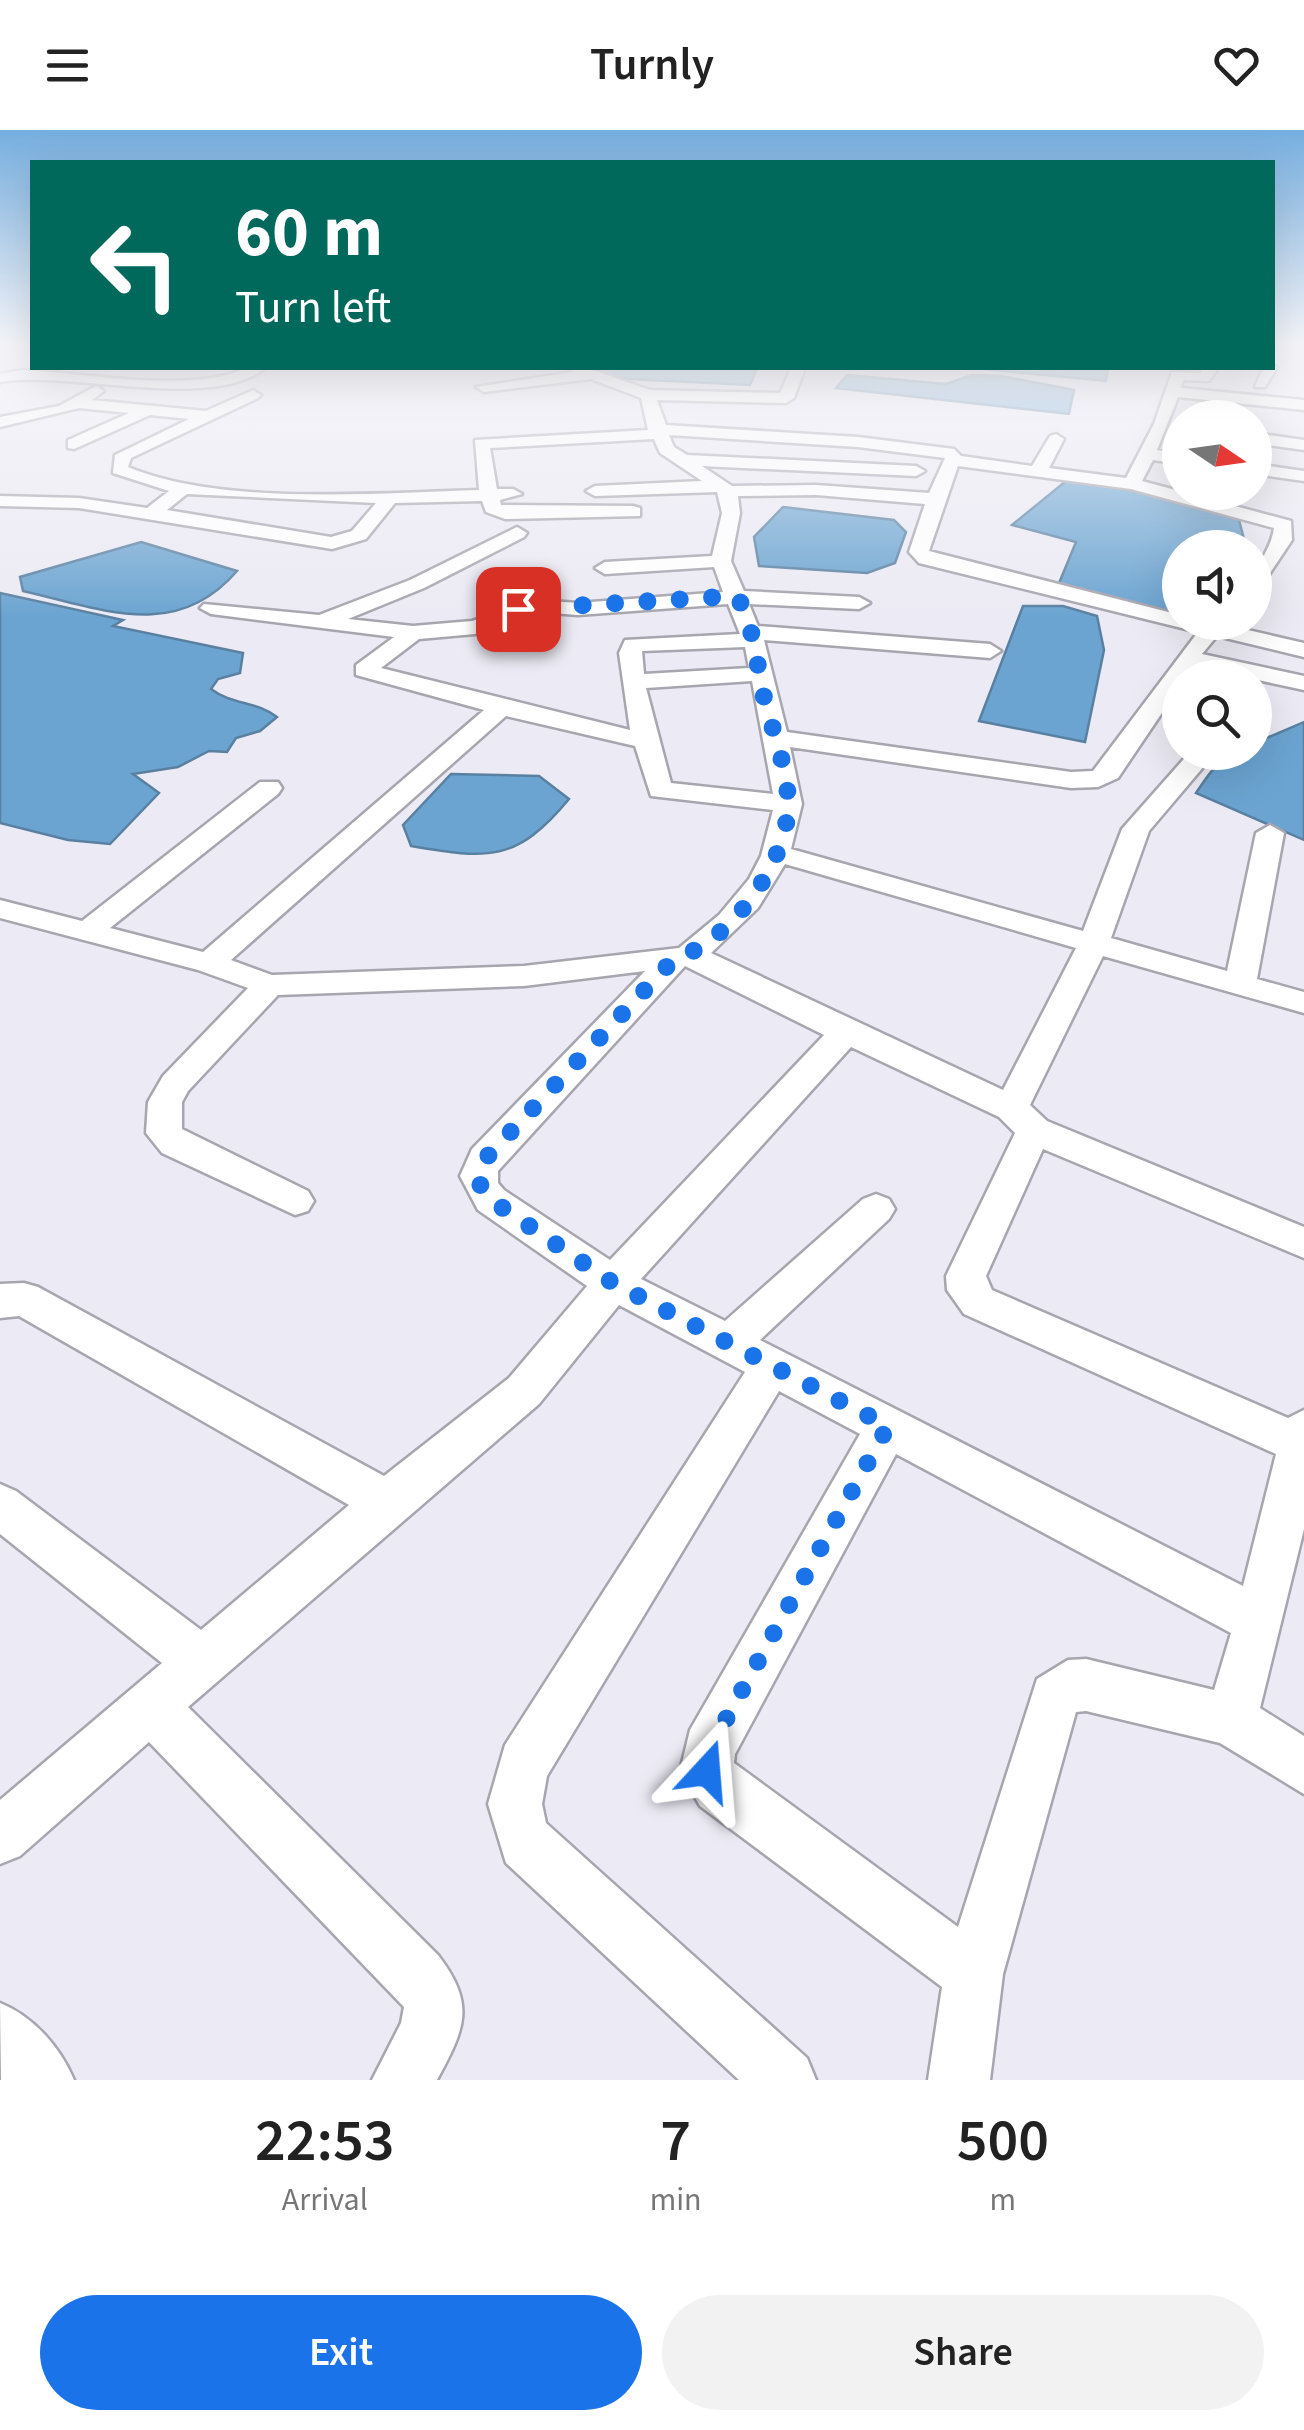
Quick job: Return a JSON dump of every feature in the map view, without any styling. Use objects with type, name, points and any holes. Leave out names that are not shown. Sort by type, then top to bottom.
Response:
[{"type":"street","points":[[74,444],[94,435]]},
{"type":"street","points":[[170,435],[118,459],[118,468],[184,488],[391,496],[547,492]]},
{"type":"street","points":[[537,435],[481,444],[493,508],[506,513],[634,512]]},
{"type":"street","points":[[661,435],[666,449],[726,488]]},
{"type":"street","points":[[803,435],[1132,484],[1271,519],[1284,525],[1282,540],[1272,556]]},
{"type":"street","points":[[1132,484],[1162,436]]},
{"type":"street","points":[[1038,471],[1056,438]]},
{"type":"street","points":[[1272,440],[1304,445]]},
{"type":"street","points":[[1148,454],[1162,456]]},
{"type":"street","points":[[681,460],[953,457]]},
{"type":"street","points":[[953,457],[919,552],[926,559],[1162,617]]},
{"type":"street","points":[[1272,472],[1304,476]]},
{"type":"street","points":[[157,515],[155,509],[184,488]]},
{"type":"street","points":[[572,491],[726,488],[936,498]]},
{"type":"street","points":[[726,488],[730,526],[722,561],[752,636],[789,804],[779,854],[740,910],[682,957],[485,1159],[477,1174],[479,1186],[491,1200],[613,1283],[1260,1621]]},
{"type":"street","points":[[0,502],[80,503],[341,542],[359,535],[391,496]]},
{"type":"street","points":[[319,622],[417,584],[518,533]]},
{"type":"street","points":[[1282,540],[1304,544]]},
{"type":"street","points":[[605,568],[722,561]]},
{"type":"street","points":[[211,608],[413,633],[475,627],[528,607],[578,609],[737,596],[859,603]]},
{"type":"street","points":[[413,633],[364,670],[650,742]]},
{"type":"street","points":[[789,804],[660,790],[650,742],[638,714],[630,653],[633,645],[752,636],[990,650]]},
{"type":"street","points":[[822,638],[816,652],[822,658],[975,674]]},
{"type":"street","points":[[773,737],[1071,780],[1098,779],[1109,774],[1203,640]]},
{"type":"street","points":[[1269,640],[1304,650]]},
{"type":"street","points":[[1187,658],[1277,674],[1304,683]]},
{"type":"street","points":[[635,682],[760,674]]},
{"type":"street","points":[[1272,679],[1277,674]]},
{"type":"street","points":[[209,963],[502,707]]},
{"type":"street","points":[[1188,770],[1136,828],[1022,1119],[966,1276],[967,1290],[978,1302],[1302,1437],[1260,1621],[1231,1720]]},
{"type":"street","points":[[88,931],[269,788]]},
{"type":"street","points":[[1241,981],[1270,833]]},
{"type":"street","points":[[779,854],[1241,981],[1304,1003]]},
{"type":"street","points":[[2,911],[209,963],[269,985],[524,976],[682,957],[1022,1119],[1304,1243]]},
{"type":"street","points":[[269,985],[174,1084],[166,1102],[164,1133],[174,1144],[295,1201]]},
{"type":"street","points":[[0,1836],[323,1562],[387,1502],[524,1392],[613,1283],[845,1033]]},
{"type":"street","points":[[785,2080],[526,1844],[514,1820],[513,1794],[524,1764],[750,1355],[876,1209]]},
{"type":"street","points":[[0,1302],[24,1299],[387,1502]]},
{"type":"street","points":[[888,1426],[709,1750],[707,1771],[720,1787],[973,1974]]},
{"type":"street","points":[[0,1506],[201,1662]]},
{"type":"street","points":[[959,2080],[973,1974],[1055,1696],[1068,1686],[1086,1685],[1231,1720],[1304,1767]]},
{"type":"street","points":[[151,1708],[418,1976],[435,2000],[430,2032],[404,2080]]},
{"type":"street","points":[[0,2033],[43,2080]]},
{"type":"water","points":[[1066,481],[1162,496],[1162,510],[1215,510],[1238,516],[1242,530],[1162,530],[1162,616],[1057,588],[1076,542],[1012,525]]},
{"type":"water","points":[[783,507],[894,520],[906,532],[895,563],[867,573],[759,566],[754,537]]},
{"type":"water","points":[[141,542],[237,571],[214,593],[189,607],[163,613],[109,611],[23,591],[20,577]]},
{"type":"water","points":[[0,593],[123,620],[113,626],[243,653],[240,673],[218,679],[211,689],[277,717],[260,731],[236,738],[227,752],[209,751],[178,767],[133,774],[159,793],[110,844],[68,840],[0,823]]},
{"type":"water","points":[[1023,606],[1063,606],[1097,616],[1104,650],[1085,742],[979,721]]},
{"type":"water","points":[[1304,722],[1304,840],[1196,793],[1213,770],[1272,770],[1272,736]]},
{"type":"water","points":[[451,774],[539,776],[569,799],[533,835],[499,851],[461,853],[411,846],[403,825]]},
{"type":"route","points":[[518,609],[578,609],[737,596],[756,647],[789,804],[779,854],[740,910],[705,945],[674,959],[485,1159],[477,1174],[479,1186],[491,1200],[613,1283],[888,1426],[709,1750],[707,1771]]}]
